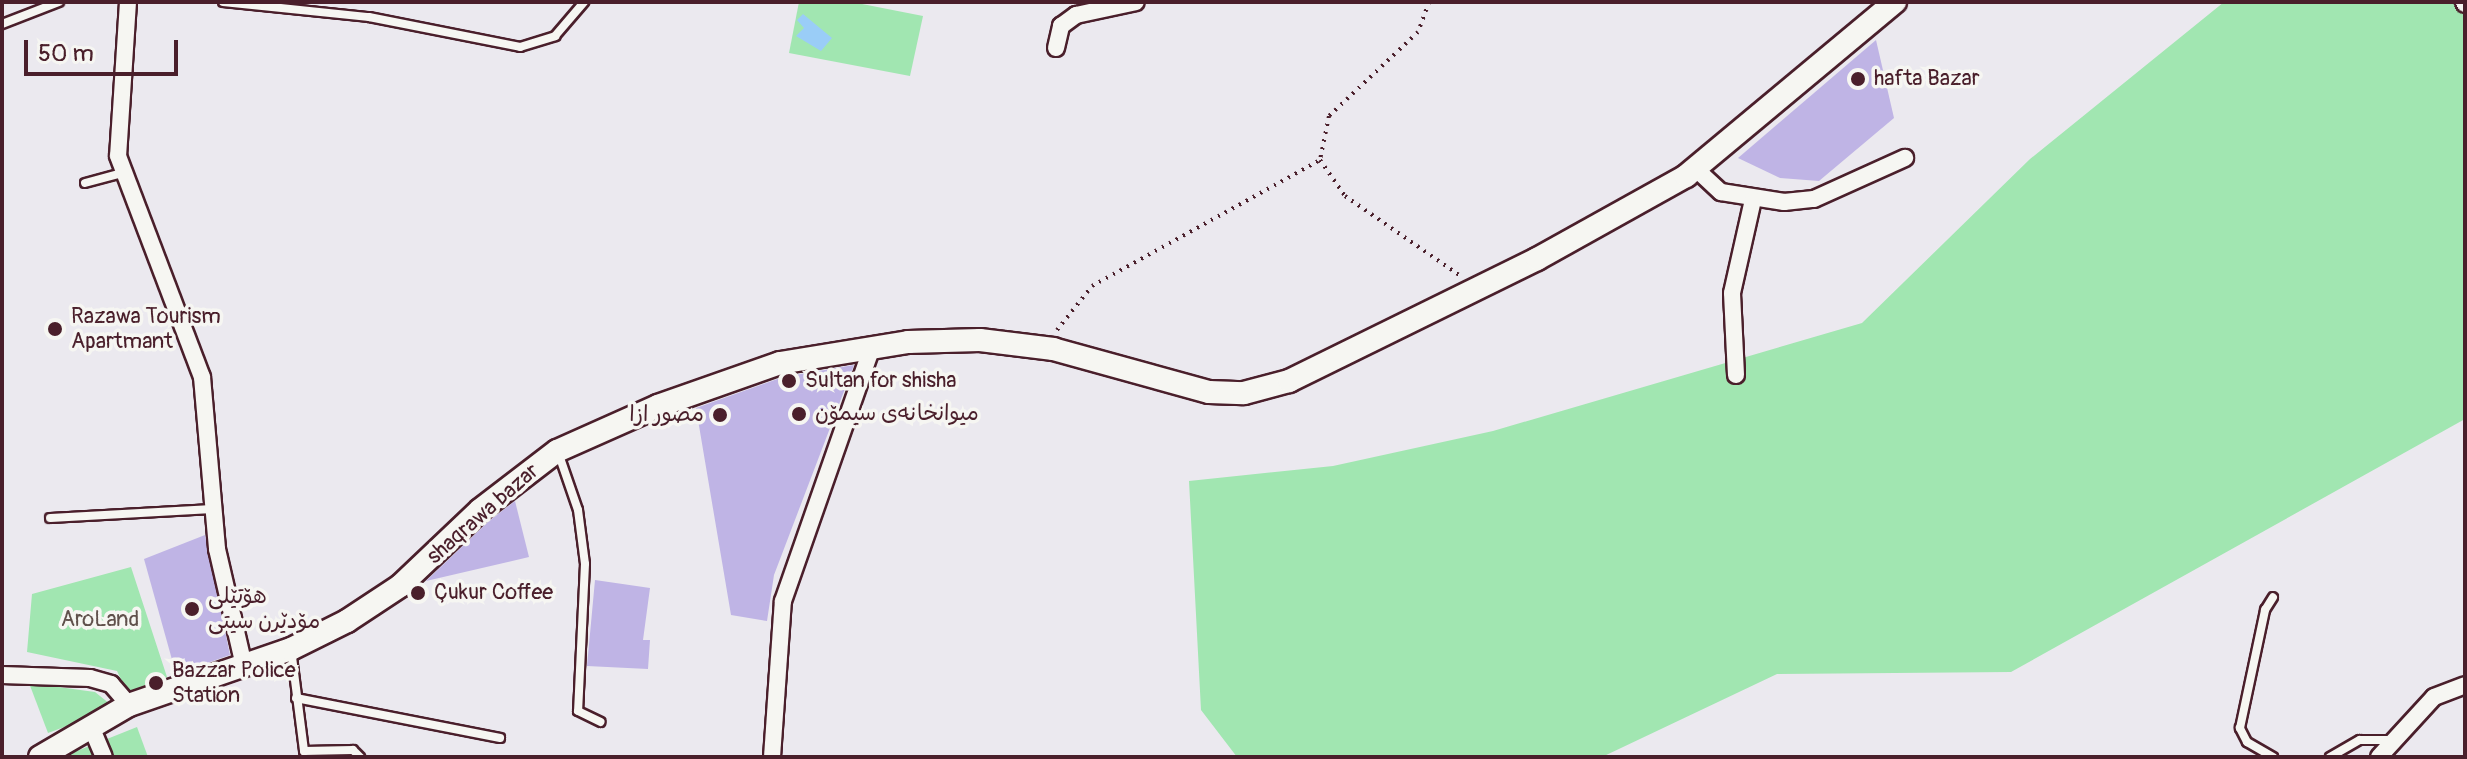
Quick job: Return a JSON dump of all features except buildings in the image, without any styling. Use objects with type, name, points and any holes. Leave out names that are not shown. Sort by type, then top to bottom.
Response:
[{"type":"street","points":[[128,2],[117,123],[122,173],[193,345],[208,409],[213,509],[244,666]]},
{"type":"street","points":[[1056,48],[1061,26],[1076,15],[1136,2]]},
{"type":"street","name":"shaqrawa bazar","points":[[40,757],[129,705],[291,649],[400,586],[480,510],[557,451],[646,410],[780,363],[872,347],[968,340],[1053,349],[1209,392],[1244,393],[1289,381],[1477,287],[1696,169],[1895,2]]},
{"type":"street","points":[[1696,169],[1721,192],[1753,200],[1814,199],[1905,158]]},
{"type":"street","points":[[1736,375],[1732,293],[1753,200]]},
{"type":"street","points":[[772,757],[783,601],[872,347]]},
{"type":"street","points":[[2,675],[90,678],[111,684],[129,705]]},
{"type":"street","points":[[2379,757],[2434,697],[2465,685]]},
{"type":"street","points":[[92,729],[104,757]]},
{"type":"lane","points":[[2,24],[59,2]]},
{"type":"lane","points":[[223,2],[369,17],[520,47],[555,36],[584,2]]},
{"type":"lane","points":[[85,183],[122,173]]},
{"type":"lane","points":[[557,451],[578,510],[585,564],[578,711],[601,722]]},
{"type":"lane","points":[[50,518],[213,509]]},
{"type":"lane","points":[[2273,597],[2265,610],[2240,728],[2247,742],[2273,757]]},
{"type":"lane","points":[[291,649],[304,751],[353,750],[360,757]]},
{"type":"lane","points":[[296,698],[500,738]]},
{"type":"lane","points":[[2330,757],[2360,740],[2395,740]]},
{"type":"path","points":[[1429,2],[1418,32],[1329,116],[1320,160],[1345,196],[1477,287]]},
{"type":"path","points":[[1053,349],[1058,325],[1092,286],[1320,160]]},
{"type":"green space","points":[[799,2],[852,2],[923,16],[910,76],[789,53]]},
{"type":"green space","points":[[2224,2],[2465,2],[2465,419],[2011,672],[1777,674],[1602,757],[1237,757],[1201,710],[1189,481],[1333,466],[1493,431],[1862,323],[2030,159]]},
{"type":"green space","name":"AroLand","points":[[131,567],[167,677],[127,692],[117,671],[27,652],[32,594]]},
{"type":"green space","points":[[29,683],[95,692],[115,708],[48,733]]},
{"type":"green space","points":[[137,727],[148,757],[62,757]]},
{"type":"water","points":[[803,14],[832,38],[821,51],[796,36],[804,28],[797,20]]},
{"type":"place","name":"hafta Bazar","points":[[1858,79]]},
{"type":"place","name":"Razawa Tourism Apartmant","points":[[55,329]]},
{"type":"place","name":"Sultan for shisha","points":[[789,381]]},
{"type":"place","name":"میوانخانەی سیمۆن","points":[[799,414]]},
{"type":"place","name":"مصور ازا","points":[[720,415]]},
{"type":"place","name":"Çukur Coffee","points":[[418,593]]},
{"type":"place","name":"هۆتێلی مۆدێرن سیتی","points":[[192,609]]},
{"type":"place","name":"Bazzar Police Station","points":[[156,683]]}]
